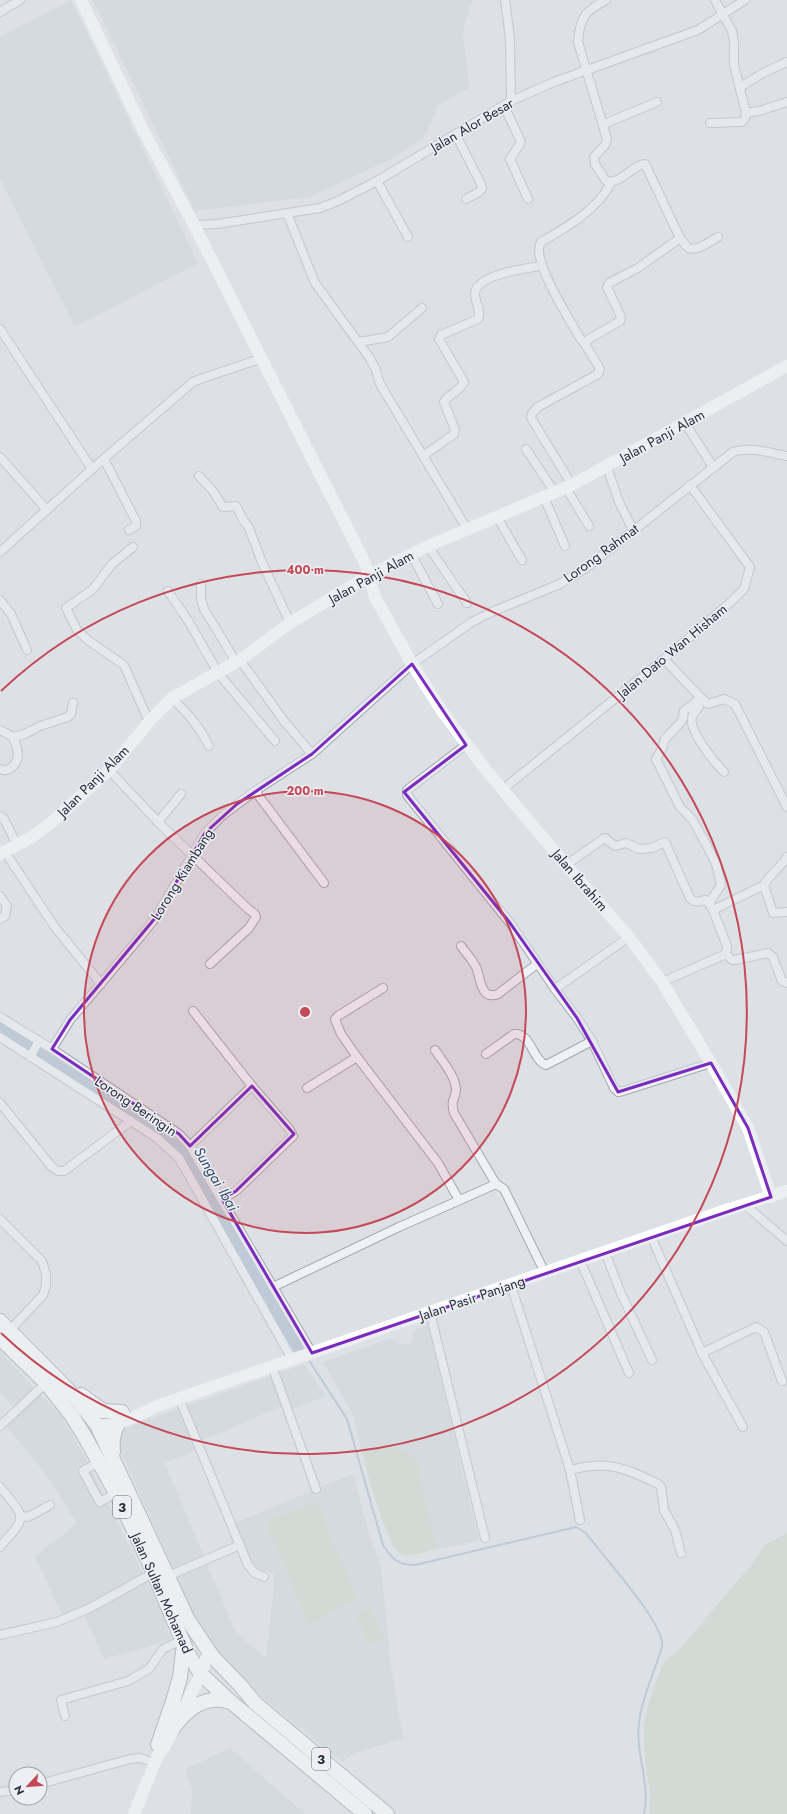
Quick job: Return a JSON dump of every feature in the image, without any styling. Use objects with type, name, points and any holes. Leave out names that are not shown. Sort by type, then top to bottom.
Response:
[{"type":"highway","name":"Jalan Sultan Mohamad","points":[[3,1330],[42,1363],[74,1396],[97,1425],[114,1458],[188,1620],[212,1656],[255,1703],[387,1814]]},
{"type":"highway","name":"Jalan Sultan Mohamad","points":[[3,1330],[72,1416],[116,1493],[183,1642],[201,1667],[231,1702],[365,1814]]},
{"type":"highway","points":[[42,1363],[96,1407],[121,1417],[113,1432],[112,1441],[114,1458]]},
{"type":"highway","points":[[46,1384],[86,1422],[97,1425],[95,1436],[116,1493]]},
{"type":"highway","name":"3","points":[[188,1620],[201,1667],[223,1678],[255,1703]]},
{"type":"highway","points":[[157,1755],[180,1677],[183,1642]]},
{"type":"highway","points":[[174,1727],[188,1710],[201,1703],[220,1699],[231,1702]]},
{"type":"main road","name":"Jalan Ibrahim","points":[[81,0],[147,138],[194,225],[260,359],[365,563],[375,597],[412,664],[466,745],[502,790],[629,937],[662,982],[748,1128],[770,1197]]},
{"type":"main road","name":"Jalan Panji Alam","points":[[2,853],[32,837],[52,822],[109,770],[149,722],[172,698],[238,661],[290,623],[368,576],[411,554],[549,495],[607,467],[787,366]]},
{"type":"main road","name":"Jalan Pasir Panjang","points":[[97,1425],[103,1419],[121,1417],[136,1408],[156,1406],[744,1204],[787,1192]]},
{"type":"main road","points":[[157,1755],[165,1746],[201,1667]]},
{"type":"main road","points":[[134,1814],[157,1755],[201,1667]]},
{"type":"street","points":[[0,12],[20,0]]},
{"type":"street","points":[[505,0],[510,39],[512,101]]},
{"type":"street","points":[[606,0],[587,11],[580,25],[578,42],[604,124],[607,139],[605,145],[594,157],[595,164],[606,181],[611,183]]},
{"type":"street","points":[[710,123],[742,122],[745,119],[746,113],[734,65],[734,43],[732,31],[715,0]]},
{"type":"street","name":"Jalan Alor Besar","points":[[194,225],[217,224],[326,206],[377,181],[512,101],[554,82],[698,30],[745,0]]},
{"type":"street","points":[[740,87],[765,72],[787,62]]},
{"type":"street","points":[[604,124],[657,102]]},
{"type":"street","points":[[746,113],[760,111],[787,102]]},
{"type":"street","points":[[504,106],[521,142],[510,159],[528,199]]},
{"type":"street","points":[[456,135],[481,184],[482,189],[480,192],[466,199]]},
{"type":"street","points":[[589,526],[569,486],[531,418],[532,413],[538,407],[598,374],[600,369],[586,344],[580,338],[541,266],[538,252],[541,242],[573,223],[603,197],[611,183],[618,180],[639,165],[645,164],[680,238],[688,248],[692,249],[702,246],[718,237]]},
{"type":"street","points":[[377,181],[408,237]]},
{"type":"street","points":[[287,213],[315,284],[370,357],[380,384],[467,529]]},
{"type":"street","points":[[586,344],[589,339],[620,321],[621,317],[608,286],[608,282],[638,268],[680,238]]},
{"type":"street","points":[[423,456],[454,434],[455,430],[444,402],[447,397],[461,389],[464,382],[439,339],[442,335],[478,319],[480,314],[475,295],[476,290],[480,285],[517,269],[541,266]]},
{"type":"street","points":[[359,342],[388,337],[422,308]]},
{"type":"street","points":[[0,329],[92,469]]},
{"type":"street","points":[[0,552],[92,469],[193,382],[260,359]]},
{"type":"street","points":[[685,423],[713,467]]},
{"type":"street","points":[[526,449],[549,495],[565,546]]},
{"type":"street","name":"Lorong Rahmat","points":[[412,664],[472,622],[494,611],[547,590],[573,576],[733,452],[739,450],[787,456]]},
{"type":"street","points":[[0,457],[47,510]]},
{"type":"street","points":[[104,459],[136,521],[136,526],[129,530]]},
{"type":"street","points":[[607,467],[619,502],[633,530]]},
{"type":"street","points":[[199,476],[213,491],[223,508],[236,506],[249,528],[261,560],[290,623]]},
{"type":"street","name":"Jalan Dato Wan Hisham","points":[[502,790],[664,659],[744,589],[750,567],[690,485]]},
{"type":"street","points":[[497,517],[522,560]]},
{"type":"street","points":[[428,546],[467,603]]},
{"type":"street","points":[[133,547],[112,564],[93,589],[66,608],[77,630],[89,641],[124,665],[149,722]]},
{"type":"street","points":[[411,554],[438,604]]},
{"type":"street","points":[[201,584],[201,600],[204,610],[238,661],[284,721],[312,754]]},
{"type":"street","points":[[168,591],[189,622],[218,673],[275,741]]},
{"type":"street","points":[[0,600],[11,614],[27,650]]},
{"type":"street","points":[[664,659],[699,699],[708,704],[724,699],[735,704],[787,807]]},
{"type":"street","name":"Lorong Kiambang","points":[[52,1049],[70,1020],[156,917],[205,833],[223,815],[255,791],[312,754],[412,664]]},
{"type":"street","points":[[172,698],[188,713],[203,732],[209,746]]},
{"type":"street","points":[[699,699],[699,706],[692,716],[692,725],[712,760],[724,772]]},
{"type":"street","points":[[699,699],[684,711],[683,718],[665,739],[662,749],[656,759],[680,807],[692,819],[716,864],[721,885],[711,906]]},
{"type":"street","points":[[13,737],[25,734],[40,726],[68,717],[73,703]]},
{"type":"street","points":[[0,730],[13,737],[17,747],[18,757],[16,764],[10,769],[3,771],[0,769]]},
{"type":"street","points":[[466,745],[406,792],[510,923],[537,964],[577,1018],[592,1041],[614,1088],[618,1092],[711,1063]]},
{"type":"street","points":[[109,770],[158,822],[255,914],[256,917],[248,928],[210,964]]},
{"type":"street","points":[[255,791],[324,883]]},
{"type":"street","points":[[158,822],[181,794]]},
{"type":"street","points":[[0,816],[4,819],[17,845]]},
{"type":"street","points":[[566,865],[603,838],[615,846],[626,843],[639,849],[652,848],[665,842],[690,898],[693,902],[705,900],[711,906],[727,946],[726,954]]},
{"type":"street","points":[[2,853],[54,926],[100,984]]},
{"type":"street","points":[[711,906],[764,885],[787,857]]},
{"type":"street","points":[[764,885],[773,913],[787,912]]},
{"type":"street","points":[[0,896],[7,906],[5,916],[0,919]]},
{"type":"street","points":[[555,989],[629,937]]},
{"type":"street","points":[[461,946],[473,962],[479,974],[482,989],[487,994],[493,996],[498,994],[537,964]]},
{"type":"street","points":[[726,954],[732,960],[735,960],[768,953],[773,957],[782,981],[787,983]]},
{"type":"street","points":[[662,982],[726,954]]},
{"type":"street","points":[[383,988],[335,1019],[341,1034],[357,1057],[438,1163],[459,1200]]},
{"type":"street","points":[[193,1011],[252,1086],[290,1130],[293,1136],[236,1191],[222,1199]]},
{"type":"street","name":"Lorong Beringin","points":[[0,1017],[38,1043],[52,1049],[179,1134],[190,1146],[312,1353]]},
{"type":"street","points":[[486,1054],[514,1034],[517,1034],[526,1040],[540,1061],[546,1065],[592,1041]]},
{"type":"street","points":[[0,1037],[31,1055],[157,1138],[180,1158],[292,1359]]},
{"type":"street","points":[[31,1055],[38,1043]]},
{"type":"street","points":[[435,1050],[451,1074],[456,1086],[456,1092],[452,1101],[454,1113],[496,1184],[504,1189],[545,1273]]},
{"type":"street","points":[[307,1088],[357,1057]]},
{"type":"street","points":[[190,1146],[252,1086]]},
{"type":"street","points":[[0,1103],[52,1167],[58,1171],[64,1171],[131,1121]]},
{"type":"street","points":[[273,1287],[399,1227],[496,1184]]},
{"type":"street","points":[[744,1204],[787,1241]]},
{"type":"street","points":[[0,1219],[42,1261],[46,1274],[46,1286],[43,1295],[3,1330]]},
{"type":"street","points":[[651,1236],[702,1353],[743,1427]]},
{"type":"street","points":[[605,1252],[620,1291],[652,1360]]},
{"type":"street","points":[[580,1260],[629,1373]]},
{"type":"street","points":[[511,1285],[570,1470],[580,1520]]},
{"type":"street","points":[[430,1312],[485,1538]]},
{"type":"street","points":[[702,1353],[756,1327],[764,1332],[782,1382]]},
{"type":"street","points":[[272,1366],[316,1489]]},
{"type":"street","points":[[0,1426],[46,1384]]},
{"type":"street","points":[[179,1398],[251,1570],[264,1577]]},
{"type":"street","points":[[570,1470],[593,1466],[617,1468],[633,1472],[658,1484],[661,1487],[664,1510],[675,1530],[681,1553]]},
{"type":"street","points":[[0,1487],[17,1507],[21,1516],[19,1525],[0,1547]]},
{"type":"street","points":[[21,1516],[28,1517],[50,1505]]},
{"type":"street","points":[[168,1576],[240,1545]]},
{"type":"street","points":[[0,1635],[56,1622],[90,1608],[153,1573]]},
{"type":"street","points":[[65,1716],[61,1700],[128,1681],[149,1668],[163,1649],[183,1642]]},
{"type":"street","points":[[48,1782],[130,1759],[157,1755]]},
{"type":"highlighted area","points":[[412,664],[466,745],[404,792],[510,923],[577,1018],[618,1092],[711,1063],[748,1128],[771,1197],[312,1353],[222,1199],[236,1191],[294,1134],[252,1086],[190,1146],[179,1134],[52,1049],[70,1020],[156,917],[205,833],[237,804],[312,754]]},
{"type":"shaded area","points":[[71,0],[198,263],[75,327],[0,179],[0,37]]},
{"type":"shaded area","points":[[93,0],[472,0],[463,32],[469,88],[439,104],[424,138],[389,160],[310,197],[195,211]]},
{"type":"shaded area","points":[[428,1325],[479,1541],[407,1555],[401,1554],[392,1545],[371,1487],[353,1415],[323,1362],[391,1338],[401,1345],[412,1342],[415,1329]]},
{"type":"shaded area","points":[[0,1352],[62,1417],[88,1463],[163,1613],[171,1640],[104,1659],[84,1615],[65,1622],[35,1556],[77,1524],[40,1467],[1,1420],[14,1407],[0,1393]]},
{"type":"shaded area","points":[[304,1364],[326,1396],[293,1409],[290,1403],[201,1441],[204,1447],[165,1463],[236,1633],[266,1658],[274,1586],[273,1573],[253,1567],[235,1523],[353,1474],[370,1537],[381,1567],[390,1660],[403,1739],[354,1753],[342,1762],[235,1675],[206,1641],[118,1446],[121,1431],[130,1426]]},
{"type":"shaded area","points":[[230,1748],[305,1814],[191,1814],[192,1789],[185,1769]]},
{"type":"green space","points":[[393,1444],[416,1459],[436,1549],[414,1554],[402,1554],[396,1549],[384,1524],[362,1452]]},
{"type":"green space","points":[[316,1501],[357,1598],[309,1625],[266,1522]]},
{"type":"green space","points":[[787,1533],[787,1814],[649,1814],[650,1795],[644,1750],[644,1724],[648,1705],[663,1664],[683,1645],[751,1565],[766,1544]]},
{"type":"green space","points":[[370,1608],[384,1636],[370,1644],[355,1615]]},
{"type":"waterway","name":"Sungai Ibai","points":[[0,1029],[182,1151],[300,1349]]},
{"type":"waterway","points":[[310,1362],[347,1419],[383,1545],[389,1554],[396,1560],[404,1564],[415,1565],[576,1527],[586,1533],[631,1589],[654,1622],[660,1635],[662,1645],[661,1652],[644,1700],[639,1723],[639,1746],[646,1791],[644,1814]]}]
